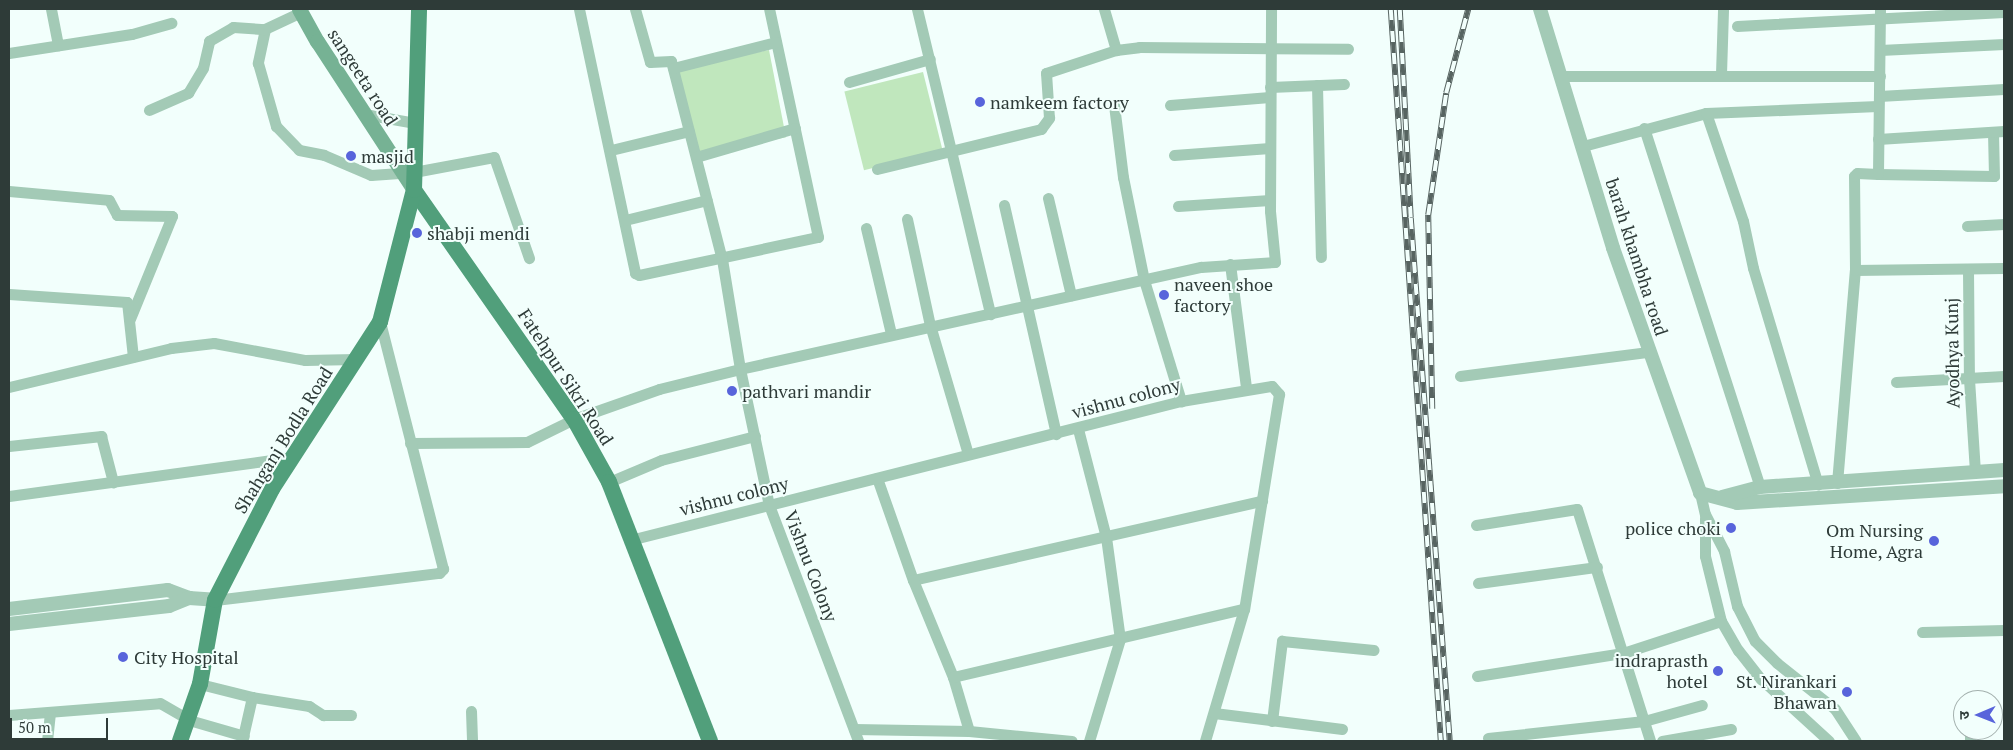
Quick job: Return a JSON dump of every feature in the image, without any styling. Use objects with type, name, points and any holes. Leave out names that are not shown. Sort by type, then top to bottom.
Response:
[{"type":"main road","name":"Shahganj Bodla Road","points":[[180,741],[200,684],[215,600],[272,490],[380,322],[414,190],[408,173],[415,123],[419,9]]},
{"type":"main road","name":"sangeeta road","points":[[300,11],[364,114],[408,173]]},
{"type":"main road","name":"Fatehpur Sikri Road","points":[[414,190],[574,419],[609,482],[634,539],[710,741]]},
{"type":"street","points":[[51,9],[58,45]]},
{"type":"street","points":[[579,9],[636,275],[722,260],[818,237],[769,9]]},
{"type":"street","points":[[635,9],[650,62],[670,61],[673,68],[776,42]]},
{"type":"street","points":[[916,9],[930,59],[990,314]]},
{"type":"street","points":[[1104,9],[1116,50]]},
{"type":"street","points":[[410,443],[526,442],[574,419],[660,389],[740,369],[930,325],[990,314],[1144,280],[1230,264],[1275,262],[1270,200],[1271,9]]},
{"type":"street","name":"barah khambha road","points":[[1540,9],[1613,248],[1648,352],[1700,493],[1705,514],[1705,556],[1721,621],[1738,650],[1762,679],[1829,741]]},
{"type":"street","points":[[1721,74],[1723,9]]},
{"type":"street","points":[[149,110],[188,93],[202,68],[209,41],[233,27],[265,29],[300,11]]},
{"type":"street","points":[[1738,26],[1880,14],[2004,12]]},
{"type":"street","points":[[1878,174],[1880,14]]},
{"type":"street","points":[[9,53],[132,34],[171,23]]},
{"type":"street","points":[[265,29],[259,67],[275,123],[294,147],[324,155],[371,175],[408,173],[494,157],[529,258]]},
{"type":"street","points":[[1880,50],[2004,44]]},
{"type":"street","points":[[878,169],[1041,129],[1049,118],[1046,74],[1116,50],[1138,47],[1271,46],[1348,49]]},
{"type":"street","points":[[849,82],[930,59]]},
{"type":"street","name":"Vishnu Colony","points":[[673,68],[722,260],[740,369],[769,505],[858,741]]},
{"type":"street","points":[[1562,76],[1721,74],[1880,76]]},
{"type":"street","points":[[1170,104],[1317,85],[1344,84]]},
{"type":"street","points":[[1317,85],[1321,257]]},
{"type":"street","points":[[1583,146],[1644,128],[1706,113],[1879,101],[2004,89]]},
{"type":"street","points":[[1114,105],[1123,177],[1144,280],[1180,402]]},
{"type":"street","points":[[1706,113],[1743,221],[1753,268],[1818,484]]},
{"type":"street","points":[[364,114],[415,123]]},
{"type":"street","points":[[696,158],[795,128]]},
{"type":"street","points":[[1644,128],[1760,487]]},
{"type":"street","points":[[610,150],[689,131]]},
{"type":"street","points":[[1837,482],[1855,270],[1854,176],[1857,173],[1999,176],[1999,132],[1878,139]]},
{"type":"street","points":[[1174,155],[1270,148]]},
{"type":"street","points":[[9,191],[110,200],[117,215],[172,216],[130,319]]},
{"type":"street","points":[[1048,198],[1071,295]]},
{"type":"street","points":[[625,220],[707,200]]},
{"type":"street","points":[[1178,206],[1270,200]]},
{"type":"street","points":[[1004,205],[1025,305],[1056,434]]},
{"type":"street","points":[[908,218],[930,325],[968,454]]},
{"type":"street","points":[[1967,226],[2004,224]]},
{"type":"street","points":[[866,228],[891,334]]},
{"type":"street","points":[[1230,264],[1246,388]]},
{"type":"street","points":[[1855,270],[1968,270],[2004,268]]},
{"type":"street","name":"Ayodhya Kunj","points":[[1968,270],[1969,379],[1975,471]]},
{"type":"street","points":[[9,294],[125,301],[130,319],[134,357]]},
{"type":"street","points":[[9,609],[168,590],[189,598],[215,600],[442,571],[443,564],[380,322]]},
{"type":"street","points":[[9,387],[171,348],[214,343],[305,360],[356,359]]},
{"type":"street","points":[[1460,376],[1648,352]]},
{"type":"street","points":[[1896,382],[2004,376]]},
{"type":"street","name":"vishnu colony","points":[[634,539],[1180,402],[1246,388],[1272,386],[1279,394],[1244,610],[1205,741]]},
{"type":"street","points":[[1078,429],[1106,537],[1120,639],[1089,741]]},
{"type":"street","points":[[9,446],[101,436],[113,482]]},
{"type":"street","points":[[609,482],[661,460],[755,436]]},
{"type":"street","points":[[9,496],[293,457]]},
{"type":"street","points":[[1722,497],[1760,487],[2004,470]]},
{"type":"street","points":[[877,478],[913,580],[953,677],[969,731]]},
{"type":"street","points":[[1700,493],[1737,502],[2004,486]]},
{"type":"street","points":[[913,580],[1262,500]]},
{"type":"street","points":[[1476,525],[1573,508],[1579,512],[1650,741]]},
{"type":"street","name":"barah khambha road","points":[[1705,514],[1724,551],[1737,606],[1755,641],[1778,663],[1835,709],[1856,741]]},
{"type":"street","points":[[1478,583],[1597,567]]},
{"type":"street","points":[[9,624],[169,606],[189,598]]},
{"type":"street","points":[[953,677],[1244,610]]},
{"type":"street","points":[[1477,676],[1623,653],[1721,621]]},
{"type":"street","points":[[1922,632],[2004,630]]},
{"type":"street","points":[[1272,721],[1282,642],[1374,650]]},
{"type":"street","points":[[200,684],[252,697],[309,706],[323,715],[350,715]]},
{"type":"street","points":[[9,715],[160,703],[188,720],[243,739],[252,697]]},
{"type":"street","points":[[1488,738],[1644,721],[1702,706]]},
{"type":"street","points":[[471,711],[472,741]]},
{"type":"street","points":[[47,741],[50,713]]},
{"type":"street","points":[[1214,713],[1342,729]]},
{"type":"street","points":[[854,729],[969,731],[1072,741]]},
{"type":"street","points":[[1662,741],[1732,729]]},
{"type":"green space","points":[[769,50],[786,137],[695,155],[678,68]]},
{"type":"green space","points":[[923,72],[943,151],[864,170],[844,92]]},
{"type":"railway","points":[[1391,9],[1441,741]]},
{"type":"railway","points":[[1400,9],[1411,218],[1450,741]]},
{"type":"railway","points":[[1432,409],[1428,215],[1446,93],[1468,9]]},
{"type":"place","name":"namkeem factory","points":[[980,102]]},
{"type":"place","name":"masjid","points":[[351,156]]},
{"type":"place","name":"shabji mendi","points":[[417,233]]},
{"type":"place","name":"naveen shoe factory","points":[[1164,295]]},
{"type":"place","name":"pathvari mandir","points":[[732,391]]},
{"type":"place","name":"police choki","points":[[1731,528]]},
{"type":"place","name":"Om Nursing Home, Agra","points":[[1934,541]]},
{"type":"place","name":"City Hospital","points":[[123,657]]},
{"type":"place","name":"indraprasth hotel","points":[[1718,671]]},
{"type":"place","name":"St. Nirankari Bhawan","points":[[1847,692]]}]
